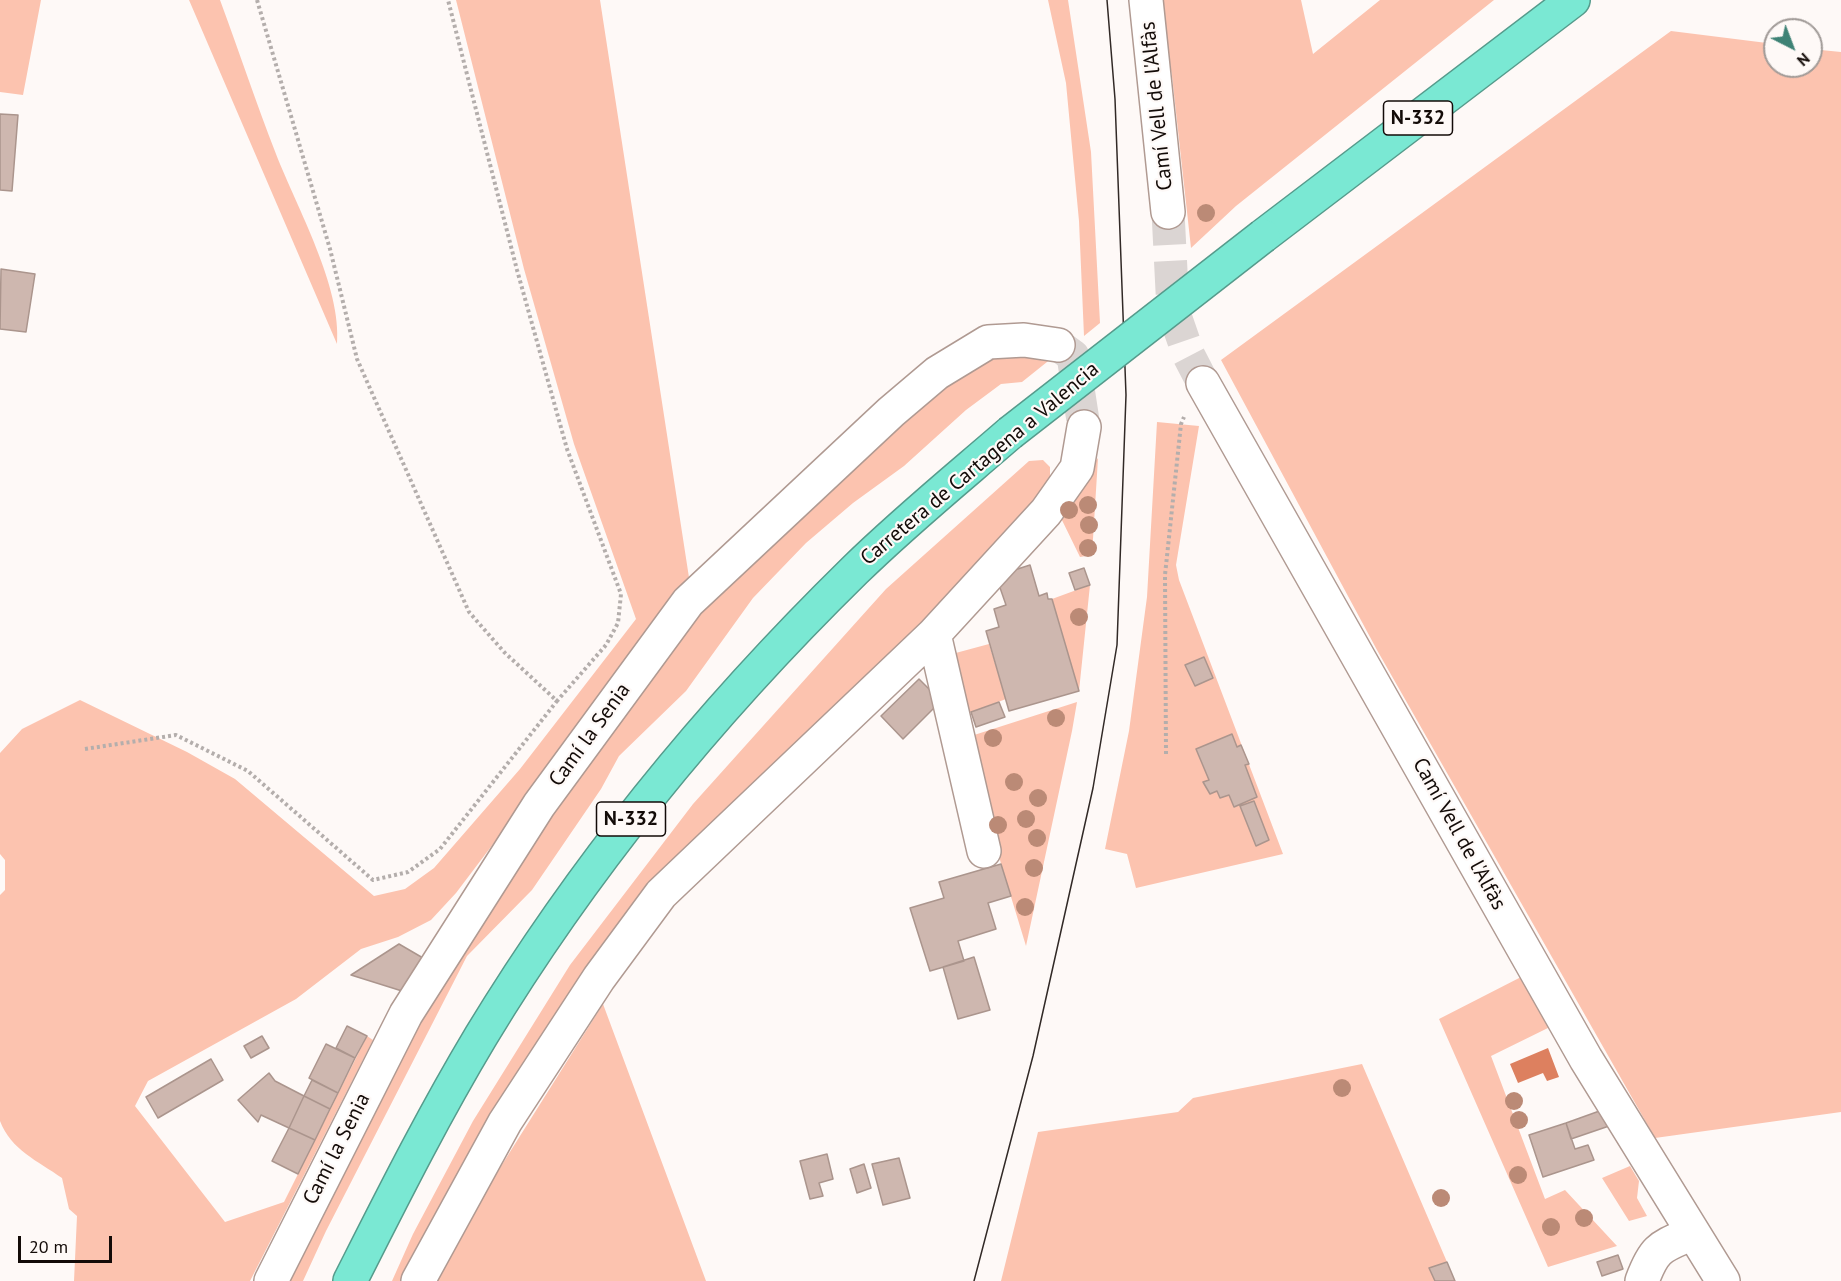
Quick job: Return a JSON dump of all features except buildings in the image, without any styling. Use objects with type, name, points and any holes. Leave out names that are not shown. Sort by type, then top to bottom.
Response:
[{"type":"highway","name":"Carretera de Cartagena a Valencia","points":[[350,1281],[441,1105],[482,1034],[530,961],[615,840],[694,744],[815,611],[927,503],[1010,434],[1263,236],[1573,0]]},
{"type":"street","name":"Camí Vell de l'Alfàs","points":[[1146,0],[1168,212]]},
{"type":"street","name":"Camí la Senia","points":[[271,1281],[406,1014],[539,805],[688,602],[891,412],[937,373],[988,342],[1024,340],[1058,345]]},
{"type":"street","name":"Camí Vell de l'Alfàs","points":[[1203,382],[1586,1059],[1724,1281]]},
{"type":"street","points":[[418,1281],[505,1122],[599,978],[661,894],[934,634],[1047,512],[1077,468],[1084,427]]},
{"type":"street","points":[[934,634],[984,851]]},
{"type":"street","points":[[1642,1281],[1651,1256],[1667,1244],[1694,1233]]},
{"type":"path","points":[[256,0],[330,249],[357,359],[469,612],[504,652],[557,701]]},
{"type":"path","points":[[85,749],[176,735],[248,771],[373,880],[408,872],[440,849],[557,701],[606,645],[618,623],[621,594],[567,449],[516,270],[448,0]]},
{"type":"path","points":[[1166,754],[1165,575],[1181,424],[1203,382]]},
{"type":"shaded area","points":[[0,0],[41,0],[23,95],[0,92]]},
{"type":"shaded area","points":[[189,0],[220,0],[261,116],[325,273],[333,298],[337,322],[337,344]]},
{"type":"shaded area","points":[[456,0],[600,0],[690,584],[456,893],[431,920],[398,937],[361,949],[296,999],[148,1081],[135,1106],[225,1222],[284,1202],[367,1036],[373,1040],[250,1281],[74,1281],[77,1216],[69,1209],[62,1178],[18,1147],[0,1121],[0,895],[5,890],[5,860],[0,854],[0,753],[22,729],[80,700],[187,752],[235,779],[374,896],[405,889],[434,868],[520,769],[636,619],[574,444],[524,269]]},
{"type":"shaded area","points":[[1048,0],[1068,0],[1091,152],[1100,323],[1084,336],[1079,221],[1066,83]]},
{"type":"shaded area","points":[[1159,0],[1301,0],[1313,54],[1380,0],[1494,0],[1236,206],[1191,248],[1172,76]]},
{"type":"shaded area","points":[[1671,31],[1763,42],[1763,78],[1823,78],[1823,50],[1841,52],[1841,1112],[1655,1138],[1377,650],[1221,360]]},
{"type":"shaded area","points":[[1005,351],[1052,358],[1022,382],[1001,384],[966,410],[904,466],[853,503],[806,543],[753,598],[686,691],[619,756],[601,789],[532,890],[467,956],[326,1231],[303,1281],[285,1281],[358,1124],[554,798],[700,606],[936,384]]},
{"type":"shaded area","points":[[1157,422],[1199,426],[1176,565],[1179,580],[1283,854],[1136,888],[1127,854],[1105,849],[1129,731],[1147,597]]},
{"type":"shaded area","points":[[1098,458],[1092,555],[1080,557],[1058,512]]},
{"type":"shaded area","points":[[1043,460],[1050,467],[1050,488],[1010,537],[873,673],[682,852],[404,1281],[392,1281],[413,1234],[473,1121],[570,965],[693,804],[886,589],[1029,461]]},
{"type":"shaded area","points":[[1090,585],[1079,691],[1052,599]]},
{"type":"shaded area","points":[[989,644],[1006,699],[966,714],[952,654]]},
{"type":"shaded area","points":[[1077,702],[1026,946],[1001,864],[971,736]]},
{"type":"shaded area","points":[[1523,976],[1552,1026],[1491,1056],[1545,1199],[1565,1190],[1617,1246],[1548,1267],[1439,1019]]},
{"type":"shaded area","points":[[603,1004],[706,1281],[433,1281],[459,1233]]},
{"type":"shaded area","points":[[1548,1048],[1559,1077],[1547,1081],[1543,1073],[1518,1083],[1510,1064]]},
{"type":"shaded area","points":[[1362,1064],[1447,1262],[1429,1268],[1435,1281],[1001,1281],[1038,1132],[1178,1112],[1193,1098]]},
{"type":"shaded area","points":[[1630,1166],[1639,1181],[1637,1198],[1647,1216],[1629,1221],[1602,1178]]},
{"type":"tunnel","points":[[1168,212],[1173,310],[1189,356],[1203,383]]},
{"type":"tunnel","points":[[1058,345],[1073,356],[1084,427]]},
{"type":"tram line","points":[[974,1281],[1033,1056],[1093,788],[1117,645],[1126,395],[1115,99],[1107,0]]}]
